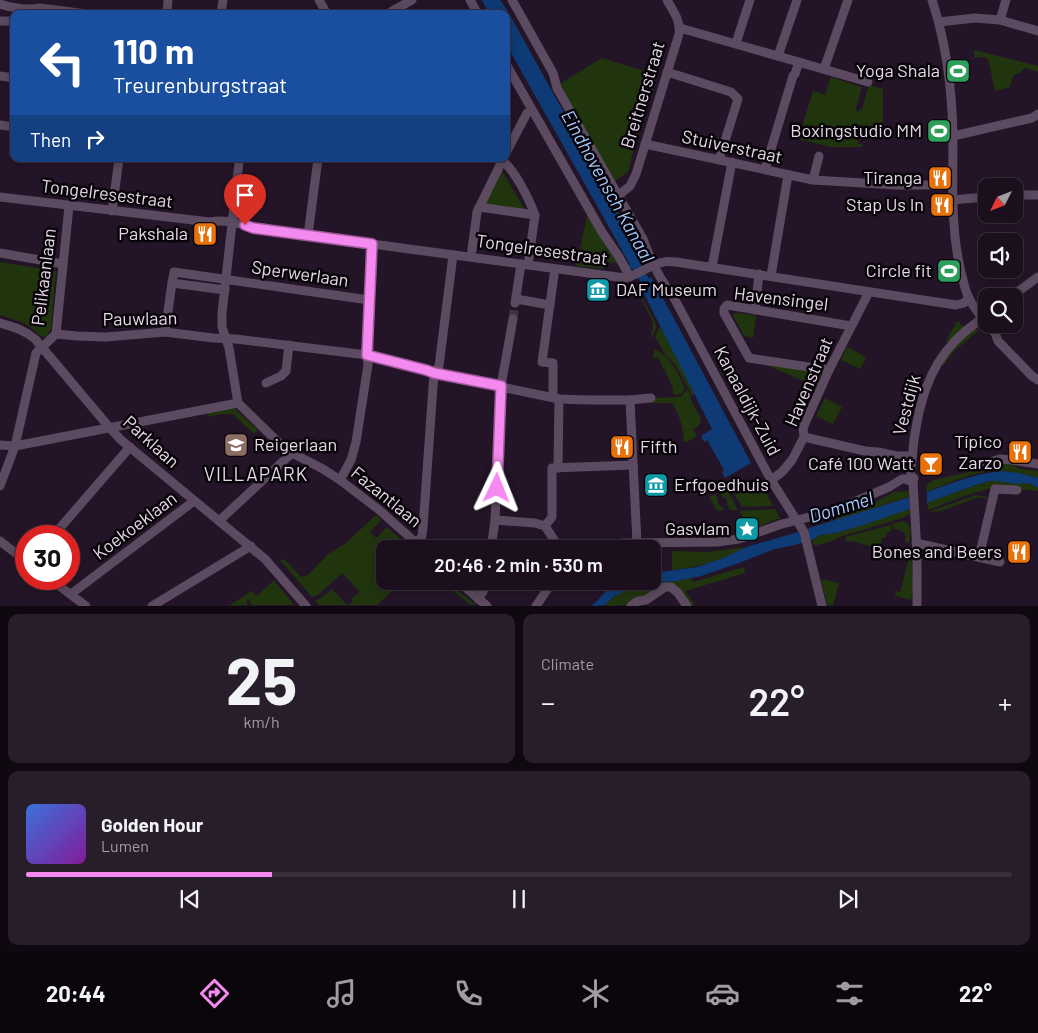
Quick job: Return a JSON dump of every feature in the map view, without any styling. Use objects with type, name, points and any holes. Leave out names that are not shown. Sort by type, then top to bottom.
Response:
[{"type":"street","points":[[394,10],[412,0]]},
{"type":"street","name":"Kanaaldijk-Zuid","points":[[512,0],[553,73],[557,88],[619,195],[647,249],[670,286],[673,296],[771,480],[803,530],[822,606]]},
{"type":"street","points":[[667,0],[680,28],[868,82]]},
{"type":"street","points":[[736,44],[750,0]]},
{"type":"street","points":[[778,56],[797,0]]},
{"type":"street","points":[[824,69],[848,0]]},
{"type":"street","points":[[932,0],[939,22],[947,65],[952,114],[952,200],[955,244],[964,284],[969,298],[978,310]]},
{"type":"street","points":[[1000,20],[1006,0]]},
{"type":"street","points":[[0,4],[21,8],[56,10]]},
{"type":"street","points":[[939,22],[975,18],[1000,20],[1038,31]]},
{"type":"street","name":"Breitnerstraat","points":[[619,195],[630,186],[634,179],[680,28]]},
{"type":"street","points":[[765,170],[793,76],[799,62]]},
{"type":"street","points":[[510,70],[602,232],[633,276],[657,264],[676,262],[956,305],[964,303],[969,298]]},
{"type":"street","points":[[667,72],[731,92],[738,99],[719,160]]},
{"type":"street","points":[[510,146],[527,112]]},
{"type":"street","points":[[952,136],[1032,118],[1038,114]]},
{"type":"street","name":"Stuiverstraat","points":[[644,148],[732,162],[813,180],[896,185],[952,185]]},
{"type":"street","points":[[813,180],[819,156]]},
{"type":"street","points":[[112,211],[119,162]]},
{"type":"street","points":[[0,445],[15,446],[238,403],[229,348],[222,327],[222,313],[239,162]]},
{"type":"street","points":[[308,235],[318,162]]},
{"type":"street","points":[[471,257],[478,207],[502,162]]},
{"type":"street","points":[[506,162],[535,215],[516,301],[550,305]]},
{"type":"street","points":[[712,267],[732,162]]},
{"type":"street","points":[[771,276],[788,175]]},
{"type":"street","points":[[1023,195],[1038,195]]},
{"type":"street","name":"Tongelresestraat","points":[[0,198],[210,222],[217,221],[253,228],[625,278],[633,276]]},
{"type":"street","points":[[952,200],[978,198]]},
{"type":"street","name":"Pelikaanlaan","points":[[42,347],[56,334],[69,206]]},
{"type":"street","points":[[478,207],[535,215]]},
{"type":"street","points":[[340,480],[351,460],[356,442],[368,365],[372,244]]},
{"type":"street","points":[[0,253],[63,264]]},
{"type":"street","points":[[421,540],[424,528],[434,373],[439,366],[453,254]]},
{"type":"street","name":"Sperwerlaan","points":[[165,332],[174,272],[225,285],[369,300]]},
{"type":"street","points":[[755,310],[759,274]]},
{"type":"street","points":[[554,275],[542,362],[553,363],[558,468]]},
{"type":"street","points":[[1023,288],[1038,277]]},
{"type":"street","points":[[964,284],[978,308]]},
{"type":"street","name":"Havenstraat","points":[[771,480],[782,472],[792,460],[804,437],[803,428],[829,370],[869,292]]},
{"type":"street","name":"Havensingel","points":[[829,370],[752,360],[749,358],[724,313],[724,309],[727,305],[852,326]]},
{"type":"street","points":[[493,540],[496,520],[501,386],[513,319]]},
{"type":"street","name":"Parklaan","points":[[0,323],[25,332],[42,347],[109,427],[194,501],[251,546],[265,559],[306,606]]},
{"type":"street","name":"Vestdijk","points":[[916,606],[918,578],[913,482],[914,465],[912,458],[914,434],[920,406],[930,378],[940,360],[954,342],[969,328],[978,324]]},
{"type":"street","name":"Pauwlaan","points":[[56,334],[106,337],[165,332],[225,338],[367,355],[434,373],[556,398],[589,400],[651,398]]},
{"type":"street","points":[[995,333],[998,341],[1038,380]]},
{"type":"street","points":[[266,383],[281,376],[286,371],[289,345]]},
{"type":"street","points":[[0,486],[15,446],[36,353],[42,347]]},
{"type":"street","points":[[630,400],[637,540]]},
{"type":"street","name":"Fazantlaan","points":[[238,403],[280,444],[292,453],[340,480],[378,509],[413,540]]},
{"type":"street","points":[[804,437],[865,451],[912,458]]},
{"type":"street","points":[[63,525],[130,447]]},
{"type":"street","points":[[219,521],[292,453]]},
{"type":"street","points":[[984,464],[1000,459],[1038,464]]},
{"type":"street","points":[[545,526],[552,517],[552,468],[633,465]]},
{"type":"street","points":[[661,543],[718,542],[739,538],[833,510],[889,487],[902,479],[913,482]]},
{"type":"street","points":[[979,557],[995,489],[1017,490]]},
{"type":"street","name":"Koekoeklaan","points":[[71,594],[194,501]]},
{"type":"street","points":[[496,520],[535,522],[545,526],[554,540]]},
{"type":"street","points":[[0,541],[15,553]]},
{"type":"street","points":[[916,543],[1000,562]]},
{"type":"street","points":[[152,606],[251,546]]},
{"type":"street","points":[[631,606],[638,601],[646,600],[665,587],[674,589],[687,606]]},
{"type":"street","points":[[65,590],[86,606]]},
{"type":"street","points":[[468,590],[487,606]]},
{"type":"street","points":[[478,599],[483,590]]},
{"type":"street","points":[[536,606],[547,590]]},
{"type":"green space","points":[[974,50],[1038,66],[1038,72],[1025,68],[1019,74],[1014,74],[1010,87],[995,91],[988,59],[984,57],[975,58]]},
{"type":"green space","points":[[602,58],[657,75],[628,172],[615,181],[609,177],[559,85]]},
{"type":"green space","points":[[831,77],[862,87],[856,109],[857,112],[862,109],[869,85],[883,89],[883,135],[858,137],[858,144],[862,144],[862,147],[831,147],[798,139],[813,91],[825,95]]},
{"type":"green space","points":[[501,169],[525,210],[483,204]]},
{"type":"green space","points":[[589,216],[618,263],[603,262],[604,269],[576,266],[587,217]]},
{"type":"green space","points":[[0,262],[56,271],[51,329],[46,337],[40,336],[22,322],[0,315]]},
{"type":"green space","points":[[636,285],[657,326],[651,340],[653,322]]},
{"type":"green space","points":[[735,313],[754,315],[756,318],[753,338],[744,336],[733,315]]},
{"type":"green space","points":[[957,321],[965,327],[949,344],[946,341]]},
{"type":"green space","points":[[660,326],[695,394],[692,396],[676,366],[665,354],[655,336]]},
{"type":"green space","points":[[975,327],[978,331],[954,351],[943,366],[940,364]]},
{"type":"green space","points":[[847,347],[866,357],[860,369],[841,360]]},
{"type":"green space","points":[[654,349],[664,355],[676,370],[684,387],[681,394],[673,395],[673,387],[658,357],[653,359]]},
{"type":"green space","points":[[767,365],[820,371],[822,375],[817,387]]},
{"type":"green space","points":[[686,390],[701,419],[699,426],[693,429],[697,436],[684,442],[681,421],[672,403],[650,403],[650,398],[678,397],[682,396]]},
{"type":"green space","points":[[825,398],[842,407],[833,424],[816,416]]},
{"type":"green space","points":[[232,406],[258,430],[254,434],[233,414],[209,417],[207,410]]},
{"type":"green space","points":[[893,459],[901,462],[892,474],[887,467]]},
{"type":"green space","points":[[1007,463],[1020,469],[1038,471],[1038,478],[1007,471],[984,472],[964,477],[927,492],[926,485],[934,480]]},
{"type":"green space","points":[[989,481],[1031,484],[1038,488],[1038,491],[995,487],[967,495],[928,510],[927,502]]},
{"type":"green space","points":[[760,483],[773,506],[742,507],[729,485],[731,484]]},
{"type":"green space","points":[[726,488],[738,510],[730,510],[727,499],[719,492]]},
{"type":"green space","points":[[909,491],[909,497],[837,520],[836,518],[866,507],[894,492]]},
{"type":"green space","points":[[715,494],[718,504],[724,510],[717,511],[709,497]]},
{"type":"green space","points":[[976,495],[987,497],[987,499],[979,497],[941,511],[928,512]]},
{"type":"green space","points":[[775,509],[779,519],[750,530],[739,511]]},
{"type":"green space","points":[[910,509],[910,514],[902,518],[814,546],[812,540],[820,535],[836,533]]},
{"type":"green space","points":[[376,515],[381,520],[370,532],[376,538],[387,527],[402,540],[376,540],[376,590],[394,590],[377,605],[349,605],[353,602],[351,599],[360,592],[342,573],[318,595],[312,597],[280,560],[286,561],[301,577],[308,575],[328,554],[346,543]]},
{"type":"green space","points":[[903,521],[910,527],[909,543],[905,542],[906,536],[904,533],[894,529],[892,524]]},
{"type":"green space","points":[[891,525],[892,530],[887,533],[885,538],[882,537],[880,549],[852,541],[846,542],[845,537]]},
{"type":"green space","points":[[745,547],[710,563],[672,570],[672,551],[707,552]]},
{"type":"green space","points":[[907,552],[911,553],[913,586],[911,600],[895,596],[896,591],[900,592],[910,554]]},
{"type":"green space","points":[[744,567],[745,573],[685,591],[695,605],[691,605],[676,587],[628,605],[605,606],[614,597],[626,590],[661,590],[661,582],[691,578],[693,582]]},
{"type":"green space","points":[[821,579],[839,583],[833,605],[827,605]]},
{"type":"green space","points":[[274,580],[294,605],[252,605],[247,599],[247,605],[229,606],[251,591],[257,596]]},
{"type":"green space","points":[[332,589],[349,605],[319,605],[315,601]]},
{"type":"green space","points":[[452,590],[457,590],[476,605],[469,604]]},
{"type":"water","points":[[482,0],[500,0],[507,10],[487,10]]},
{"type":"water","points":[[510,15],[640,250],[640,255],[644,260],[640,263],[649,279],[651,277],[656,285],[751,463],[725,478],[722,472],[724,470],[707,440],[704,442],[701,436],[712,429],[639,284],[641,283],[632,268],[630,268],[629,263],[510,51]]},
{"type":"water","points":[[991,472],[1018,473],[1038,478],[1038,488],[1024,483],[989,481],[863,525],[836,533],[820,535],[812,540],[775,549],[701,576],[661,582],[661,572],[697,567],[726,557],[746,547]]},
{"type":"water","points":[[607,590],[627,590],[613,597],[605,605],[592,606]]},
{"type":"pier","points":[[927,492],[927,503],[910,509],[909,496]]},
{"type":"tunnel","points":[[513,319],[515,303]]},
{"type":"place","name":"Yoga Shala","points":[[958,71]]},
{"type":"place","name":"Boxingstudio MM","points":[[939,131]]},
{"type":"place","name":"Tiranga","points":[[940,178]]},
{"type":"place","name":"Stap Us In","points":[[942,205]]},
{"type":"place","name":"Pakshala","points":[[205,234]]},
{"type":"place","name":"Circle fit","points":[[949,271]]},
{"type":"place","name":"DAF Museum","points":[[598,290]]},
{"type":"place","name":"Reigerlaan","points":[[236,445]]},
{"type":"place","name":"Fifth","points":[[622,447]]},
{"type":"place","name":"Típico Zarzo","points":[[1020,452]]},
{"type":"place","name":"Café 100 Watt","points":[[931,464]]},
{"type":"place","name":"Erfgoedhuis","points":[[656,485]]},
{"type":"place","name":"Gasvlam","points":[[747,529]]},
{"type":"place","name":"Bones and Beers","points":[[1019,552]]},
{"type":"district","name":"VILLAPARK","points":[[256,474]]},
{"type":"route","points":[[245,225],[253,228],[372,244],[367,355],[434,373],[501,386],[497,488]]},
{"type":"water label","name":"Eindhovensch Kanaal","points":[[608,186]]},
{"type":"water label","name":"Dommel","points":[[841,507]]}]
